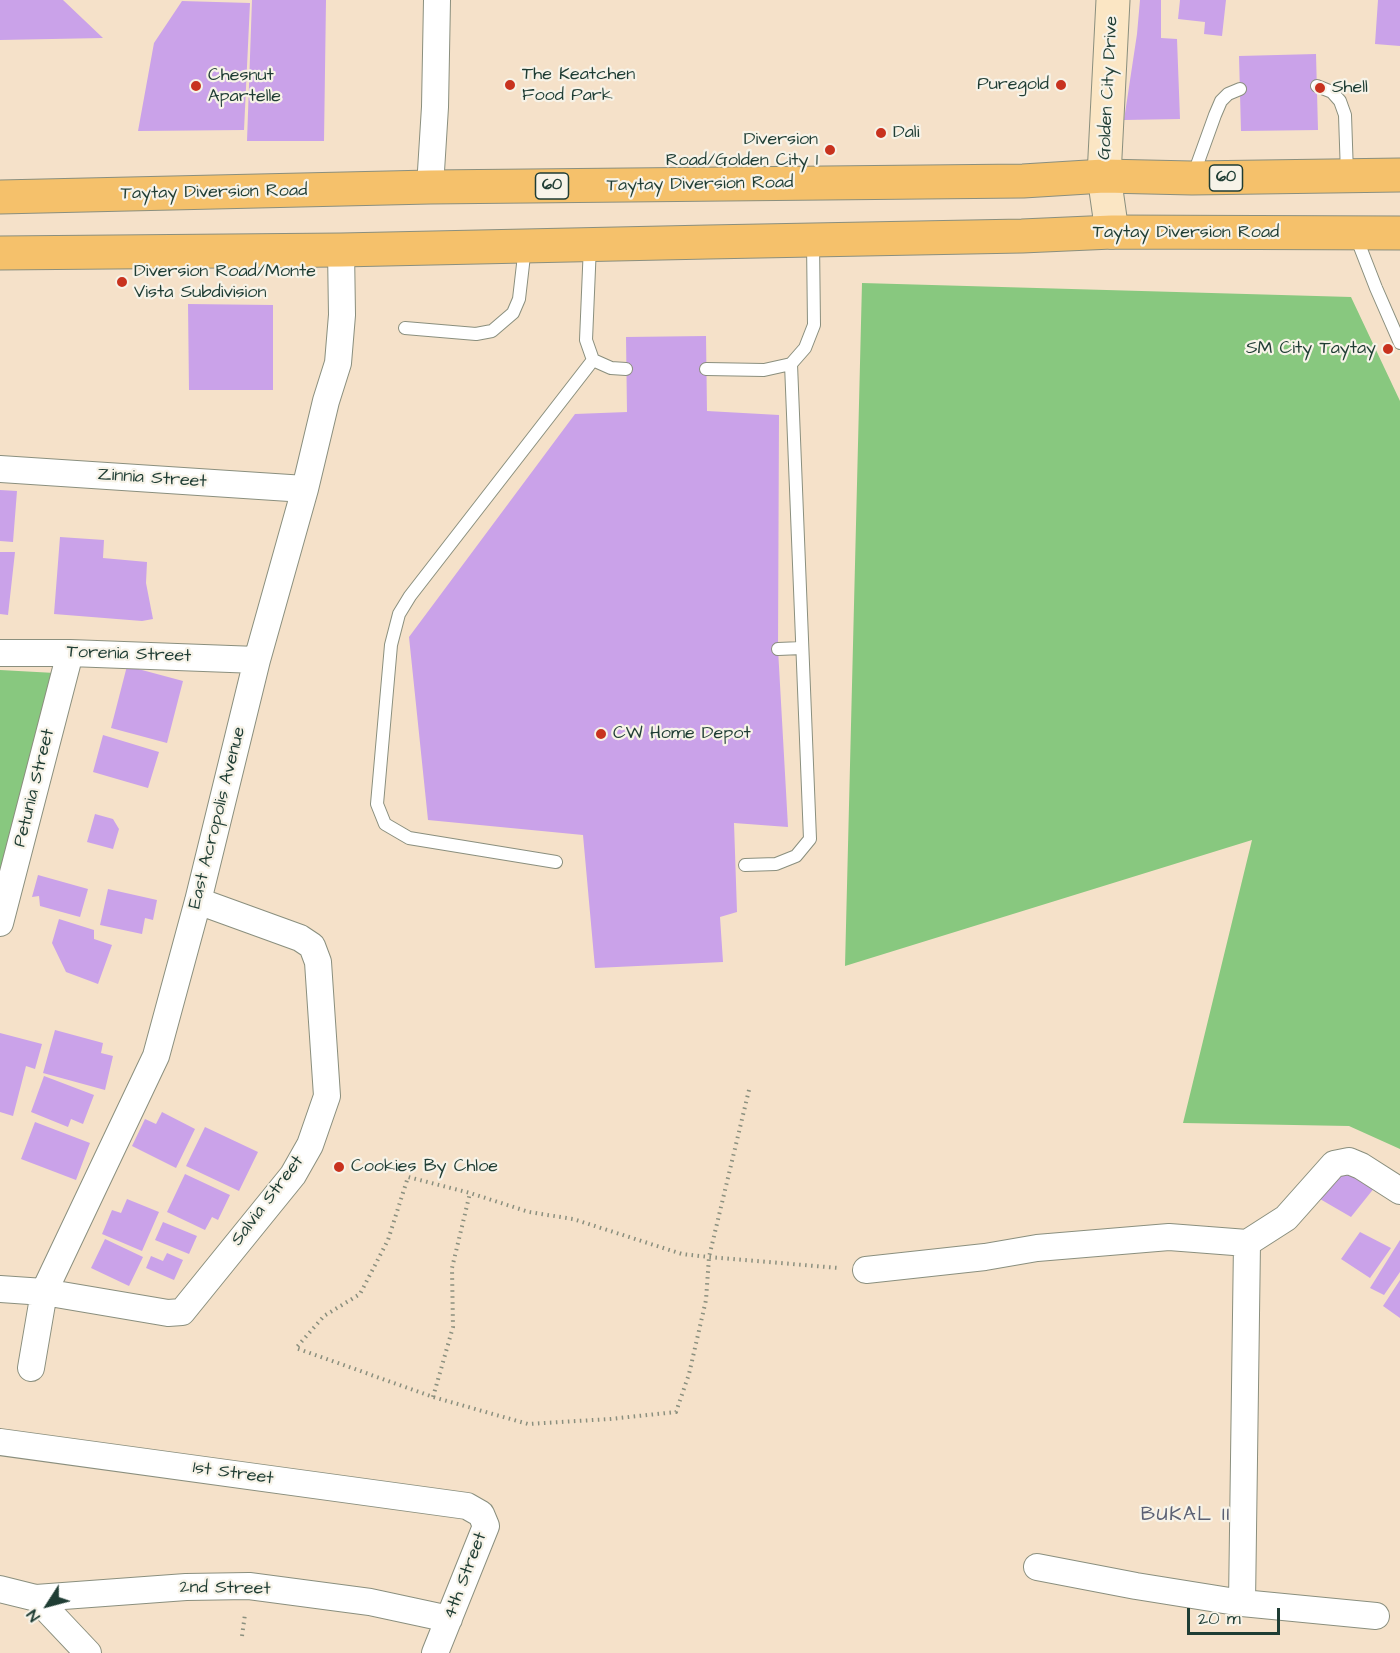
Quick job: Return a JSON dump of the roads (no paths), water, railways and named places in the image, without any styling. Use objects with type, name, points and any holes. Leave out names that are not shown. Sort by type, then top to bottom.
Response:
[{"type":"main road","name":"Taytay Diversion Road","points":[[0,197],[430,187],[1023,181],[1104,176],[1192,178],[1400,175]]},
{"type":"main road","name":"Taytay Diversion Road","points":[[0,253],[341,250],[1022,236],[1112,232],[1400,233]]},
{"type":"street","points":[[430,187],[435,107],[437,0]]},
{"type":"street","name":"Golden City Drive","points":[[1112,232],[1104,176],[1113,0]]},
{"type":"street","name":"East Acropolis Avenue","points":[[31,1368],[44,1292],[156,1056],[198,901],[257,660],[338,363],[342,315],[341,250]]},
{"type":"street","name":"Zinnia Street","points":[[0,468],[305,489]]},
{"type":"street","name":"Torenia Street","points":[[0,653],[70,652],[257,660]]},
{"type":"street","name":"Petunia Street","points":[[0,923],[70,652]]},
{"type":"street","name":"Salvia Street","points":[[0,1289],[44,1292],[168,1313],[182,1312],[293,1175],[310,1145],[327,1096],[318,962],[312,946],[300,938],[198,901]]},
{"type":"street","points":[[866,1270],[985,1257],[1037,1248],[1169,1237],[1247,1242],[1286,1218],[1334,1164],[1349,1161],[1400,1191]]},
{"type":"street","points":[[1242,1603],[1247,1242]]},
{"type":"street","name":"1st Street","points":[[0,1443],[467,1506]]},
{"type":"street","name":"4th Street","points":[[435,1653],[486,1526],[481,1514],[467,1506]]},
{"type":"street","points":[[1037,1567],[1242,1603],[1376,1616]]},
{"type":"street","name":"2nd Street","points":[[0,1589],[36,1598],[186,1587],[249,1586],[370,1602],[449,1619]]},
{"type":"street","points":[[36,1598],[88,1653]]},
{"type":"lane","points":[[1317,86],[1332,92],[1340,101],[1344,115],[1347,176]]},
{"type":"lane","points":[[1192,178],[1221,101],[1228,94],[1240,89]]},
{"type":"lane","points":[[1355,234],[1400,344]]},
{"type":"lane","points":[[706,369],[764,370],[791,364],[805,348],[814,325],[813,239]]},
{"type":"lane","points":[[590,244],[586,340],[593,360],[611,368],[626,369]]},
{"type":"lane","points":[[405,328],[476,334],[492,331],[513,313],[519,299],[525,246]]},
{"type":"lane","points":[[556,862],[409,838],[385,824],[377,804],[391,645],[399,614],[417,586],[593,360]]},
{"type":"lane","points":[[744,865],[776,864],[796,856],[810,838],[791,364]]},
{"type":"lane","points":[[778,648],[802,648]]},
{"type":"place","name":"The Keatchen Food Park","points":[[510,85]]},
{"type":"place","name":"Puregold","points":[[1061,85]]},
{"type":"place","name":"Chesnut Apartelle","points":[[196,86]]},
{"type":"place","name":"Shell","points":[[1320,88]]},
{"type":"place","name":"Dali","points":[[881,133]]},
{"type":"place","name":"Diversion Road/Golden City 1","points":[[830,150]]},
{"type":"place","name":"Diversion Road/Monte Vista Subdivision","points":[[122,282]]},
{"type":"place","name":"SM City Taytay","points":[[1388,349]]},
{"type":"place","name":"CW Home Depot","points":[[601,734]]},
{"type":"place","name":"Cookies By Chloe","points":[[339,1167]]},
{"type":"district","name":"BUKAL II","points":[[1186,1516]]}]
